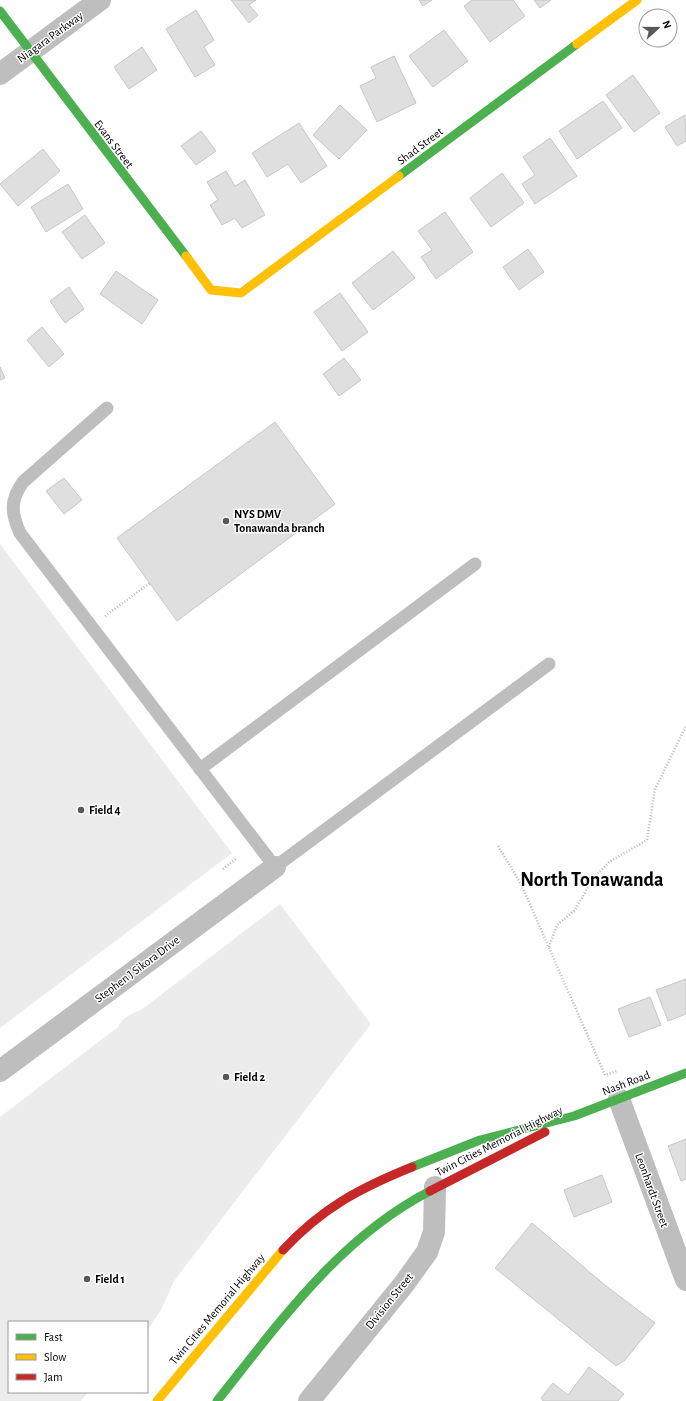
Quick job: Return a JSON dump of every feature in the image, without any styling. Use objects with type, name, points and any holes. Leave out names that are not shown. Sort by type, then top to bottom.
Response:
[{"type":"main road","name":"Shad Street","points":[[211,290],[241,293],[637,0]]},
{"type":"main road","name":"Evans Street","points":[[0,11],[29,52],[211,290]]},
{"type":"main road","name":"Nash Road","points":[[574,1116],[686,1073]]},
{"type":"main road","name":"Twin Cities Memorial Highway","points":[[217,1401],[291,1310],[338,1257],[371,1228],[435,1188],[487,1163],[574,1116]]},
{"type":"main road","name":"Twin Cities Memorial Highway","points":[[157,1401],[266,1268],[293,1239],[330,1207],[377,1181],[480,1140],[574,1116]]},
{"type":"street","name":"Niagara Parkway","points":[[0,74],[100,0]]},
{"type":"street","name":"Stephen J Sikora Drive","points":[[0,1071],[275,867]]},
{"type":"street","name":"Leonhardt Street","points":[[619,1099],[686,1280]]},
{"type":"street","name":"Division Street","points":[[309,1401],[404,1284],[427,1252],[435,1225],[435,1188]]},
{"type":"lane","points":[[107,408],[23,482],[16,491],[13,503],[13,518],[20,533],[275,867],[549,664]]},
{"type":"lane","points":[[200,769],[476,564]]},
{"type":"path","points":[[102,618],[150,583]]},
{"type":"path","points":[[549,947],[557,925],[575,910],[592,880],[609,862],[647,840],[655,789],[686,726]]},
{"type":"path","points":[[498,846],[521,884],[605,1075],[617,1071]]},
{"type":"path","points":[[223,869],[236,859]]},
{"type":"shaded area","points":[[0,544],[232,853],[0,1028]]},
{"type":"shaded area","points":[[280,904],[371,1024],[174,1281],[161,1310],[148,1330],[148,1321],[8,1321],[8,1393],[87,1393],[81,1401],[0,1401],[0,1117],[118,1027],[125,1018],[141,1010]]},
{"type":"building","points":[[231,0],[256,0],[249,5],[258,15],[249,23]]},
{"type":"building","points":[[419,0],[432,0],[423,6]]},
{"type":"building","points":[[472,0],[513,0],[525,16],[490,42],[464,6]]},
{"type":"building","points":[[534,0],[551,0],[540,8]]},
{"type":"building","points":[[196,10],[214,40],[204,47],[215,65],[195,77],[166,29]]},
{"type":"building","points":[[444,30],[468,61],[433,87],[409,56]]},
{"type":"building","points":[[142,47],[157,70],[129,89],[114,67]]},
{"type":"building","points":[[394,56],[416,103],[377,122],[360,86],[376,78],[371,67]]},
{"type":"building","points":[[633,75],[660,113],[634,132],[606,95]]},
{"type":"building","points":[[603,101],[622,128],[577,159],[559,131]]},
{"type":"building","points":[[340,105],[367,130],[339,159],[313,135]]},
{"type":"building","points":[[685,115],[686,141],[677,146],[665,127]]},
{"type":"building","points":[[299,123],[327,166],[301,183],[288,164],[267,177],[252,153]]},
{"type":"building","points":[[201,131],[216,151],[196,165],[181,146]]},
{"type":"building","points":[[550,138],[577,176],[535,204],[522,184],[535,175],[523,157]]},
{"type":"building","points":[[43,149],[60,171],[18,206],[0,184]]},
{"type":"building","points":[[226,171],[235,186],[245,180],[265,215],[242,228],[235,218],[222,225],[210,205],[218,200],[207,182]]},
{"type":"building","points":[[502,173],[524,203],[491,227],[470,198]]},
{"type":"building","points":[[68,184],[83,209],[46,232],[31,207]]},
{"type":"building","points":[[445,212],[473,252],[436,279],[421,257],[432,250],[418,231]]},
{"type":"building","points":[[85,215],[105,243],[82,259],[62,232]]},
{"type":"building","points":[[528,249],[544,272],[519,290],[503,267]]},
{"type":"building","points":[[393,251],[415,278],[373,310],[352,283]]},
{"type":"building","points":[[116,271],[158,300],[142,324],[100,294]]},
{"type":"building","points":[[69,287],[84,309],[65,323],[50,301]]},
{"type":"building","points":[[340,293],[368,332],[342,351],[314,312]]},
{"type":"building","points":[[42,327],[64,354],[49,367],[27,340]]},
{"type":"building","points":[[344,358],[361,380],[339,396],[323,374]]},
{"type":"building","points":[[0,367],[5,378],[0,380]]},
{"type":"building","name":"NYS DMV Tonawanda branch","points":[[275,422],[335,504],[177,621],[117,538]]},
{"type":"building","points":[[64,478],[82,500],[64,514],[46,491]]},
{"type":"building","points":[[686,979],[686,1014],[668,1021],[656,990]]},
{"type":"building","points":[[650,997],[661,1025],[629,1037],[618,1009]]},
{"type":"building","points":[[686,1139],[686,1179],[681,1181],[668,1146]]},
{"type":"building","points":[[602,1175],[612,1202],[574,1217],[564,1190]]},
{"type":"building","points":[[532,1223],[606,1286],[655,1323],[625,1360],[616,1366],[495,1268]]},
{"type":"building","points":[[589,1367],[624,1394],[618,1401],[543,1401],[541,1398],[553,1383],[568,1395]]},
{"type":"traffic: fast","points":[[0,11],[186,256]]},
{"type":"traffic: fast","points":[[399,176],[577,44]]},
{"type":"traffic: fast","points":[[412,1167],[480,1140],[574,1116],[686,1073]]},
{"type":"traffic: fast","points":[[217,1401],[288,1312],[339,1257],[397,1210],[430,1191]]},
{"type":"traffic: slow","points":[[577,44],[637,0]]},
{"type":"traffic: slow","points":[[186,256],[211,290],[241,293],[399,176]]},
{"type":"traffic: slow","points":[[157,1401],[283,1250]]},
{"type":"traffic: jam","points":[[430,1191],[545,1132]]},
{"type":"traffic: jam","points":[[283,1250],[312,1222],[327,1211],[359,1191],[412,1167]]},
{"type":"place","name":"NYS DMV Tonawanda branch","points":[[226,521]]},
{"type":"place","name":"Field 4","points":[[81,810]]},
{"type":"place","name":"Field 2","points":[[226,1077]]},
{"type":"place","name":"Field 1","points":[[87,1279]]},
{"type":"district","name":"North Tonawanda","points":[[592,880]]}]
